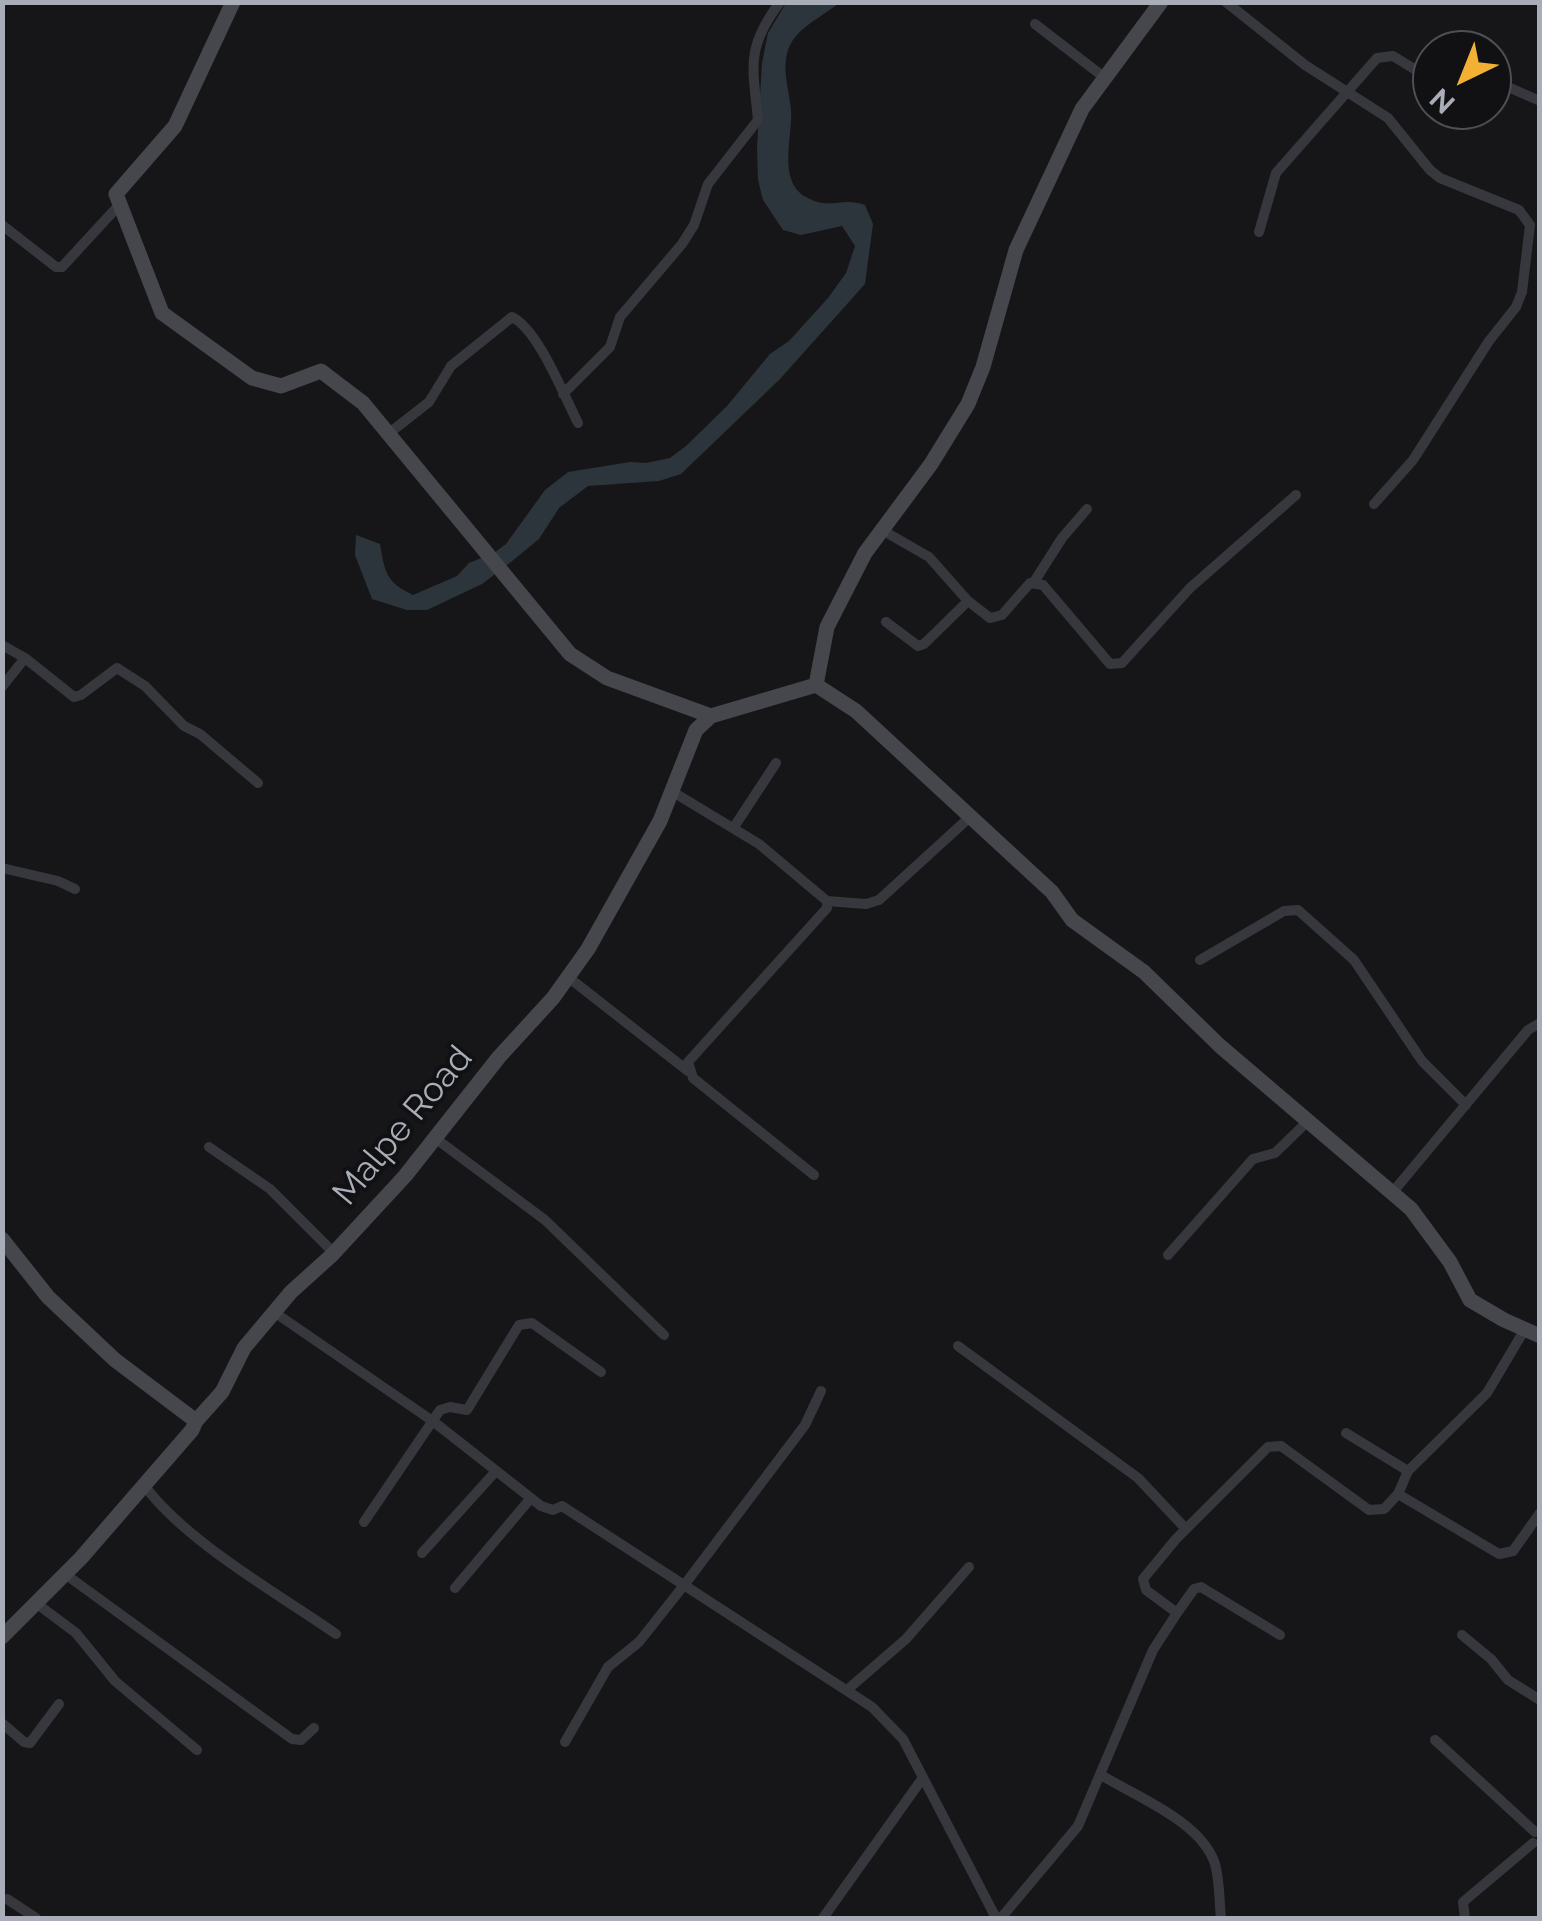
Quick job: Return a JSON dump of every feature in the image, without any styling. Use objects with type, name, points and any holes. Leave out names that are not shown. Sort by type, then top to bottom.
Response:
[{"type":"street","points":[[233,2],[175,126],[116,194],[162,313],[252,378],[281,386],[321,372],[363,403],[505,580],[570,654],[606,678],[712,716],[816,685],[856,711],[1052,892],[1072,920],[1144,972],[1220,1046],[1411,1208],[1450,1262],[1470,1300],[1532,1332],[1487,1394],[1408,1471],[1398,1494],[1384,1509],[1369,1510],[1281,1446],[1268,1446],[1143,1579],[1146,1590],[1177,1613]]},
{"type":"street","points":[[563,394],[610,347],[620,317],[682,244],[694,225],[708,184],[758,120],[752,79],[756,40],[780,2]]},
{"type":"street","points":[[816,685],[827,627],[865,554],[931,464],[968,404],[983,367],[1016,250],[1082,109],[1161,2]]},
{"type":"street","points":[[1226,2],[1305,65],[1397,126],[1440,178],[1519,210],[1530,224],[1522,292],[1516,307],[1489,341],[1413,460],[1374,504]]},
{"type":"street","points":[[1035,24],[1105,78]]},
{"type":"street","points":[[1259,232],[1276,174],[1346,91],[1384,56],[1393,56],[1412,68]]},
{"type":"street","points":[[1512,89],[1540,101]]},
{"type":"street","points":[[2,225],[56,267],[62,267],[120,204]]},
{"type":"street","points":[[388,434],[429,402],[450,366],[512,317],[520,320],[545,357],[578,423]]},
{"type":"street","points":[[1034,582],[1044,584],[1110,664],[1116,665],[1190,588],[1296,495]]},
{"type":"street","points":[[882,530],[929,557],[968,602],[996,618],[1034,582],[1086,509]]},
{"type":"street","points":[[886,622],[918,646],[968,602]]},
{"type":"street","points":[[2,645],[26,658],[74,696],[82,695],[117,668],[123,670],[145,686],[184,726],[202,736],[258,783]]},
{"type":"street","points":[[2,686],[26,658]]},
{"type":"street","name":"Malpe Road","points":[[4,1633],[65,1574],[192,1430],[222,1392],[244,1348],[291,1292],[334,1253],[436,1138],[568,977],[588,950],[673,792],[696,730],[712,716]]},
{"type":"street","points":[[734,827],[776,764]]},
{"type":"street","points":[[673,792],[734,827],[827,900],[826,908],[688,1062],[688,1070]]},
{"type":"street","points":[[827,900],[866,904],[879,900],[971,816]]},
{"type":"street","points":[[2,868],[58,881],[74,889]]},
{"type":"street","points":[[1200,960],[1284,911],[1298,910],[1354,960],[1422,1061],[1466,1105]]},
{"type":"street","points":[[568,977],[814,1175]]},
{"type":"street","points":[[1392,1193],[1528,1030],[1540,1023]]},
{"type":"street","points":[[1168,1255],[1253,1159],[1274,1153],[1307,1122]]},
{"type":"street","points":[[436,1138],[546,1220],[664,1336]]},
{"type":"street","points":[[209,1147],[270,1189],[334,1253]]},
{"type":"street","points":[[2,1239],[48,1297],[114,1360],[196,1421]]},
{"type":"street","points":[[274,1312],[434,1422],[531,1498],[553,1510],[562,1506],[872,1707],[903,1739],[998,1918],[1072,1836],[1153,1650],[1194,1589],[1201,1587],[1280,1635]]},
{"type":"street","points":[[364,1522],[444,1408],[467,1410],[519,1324],[532,1323],[600,1372]]},
{"type":"street","points":[[958,1346],[1138,1478],[1186,1529]]},
{"type":"street","points":[[564,1742],[608,1666],[640,1642],[685,1584],[805,1425],[821,1391]]},
{"type":"street","points":[[1346,1433],[1408,1471]]},
{"type":"street","points":[[422,1554],[496,1470]]},
{"type":"street","points":[[144,1485],[185,1528],[336,1634]]},
{"type":"street","points":[[1398,1494],[1500,1554],[1514,1552],[1540,1513]]},
{"type":"street","points":[[456,1588],[531,1498]]},
{"type":"street","points":[[848,1690],[906,1640],[968,1567]]},
{"type":"street","points":[[65,1574],[292,1739],[302,1740],[314,1728]]},
{"type":"street","points":[[36,1604],[76,1632],[115,1681],[196,1750]]},
{"type":"street","points":[[1462,1635],[1491,1659],[1508,1680],[1540,1700]]},
{"type":"street","points":[[2,1723],[24,1742],[30,1742],[59,1704]]},
{"type":"street","points":[[1436,1740],[1537,1838],[1463,1902],[1465,1918]]},
{"type":"street","points":[[1101,1775],[1200,1838],[1216,1866],[1221,1918]]},
{"type":"street","points":[[823,1918],[922,1778]]},
{"type":"street","points":[[7,1899],[36,1918]]},
{"type":"shaded area","points":[[786,3],[839,3],[801,31],[787,54],[791,110],[789,169],[797,190],[814,201],[865,205],[873,224],[865,284],[780,379],[681,474],[659,481],[588,486],[559,508],[539,539],[511,562],[482,584],[427,610],[407,610],[372,599],[355,555],[356,535],[380,544],[388,576],[413,595],[457,576],[469,563],[506,544],[545,490],[568,472],[670,458],[686,446],[727,406],[770,354],[789,341],[846,273],[855,246],[842,226],[801,235],[783,230],[763,200],[758,180],[762,63],[768,33]]}]
